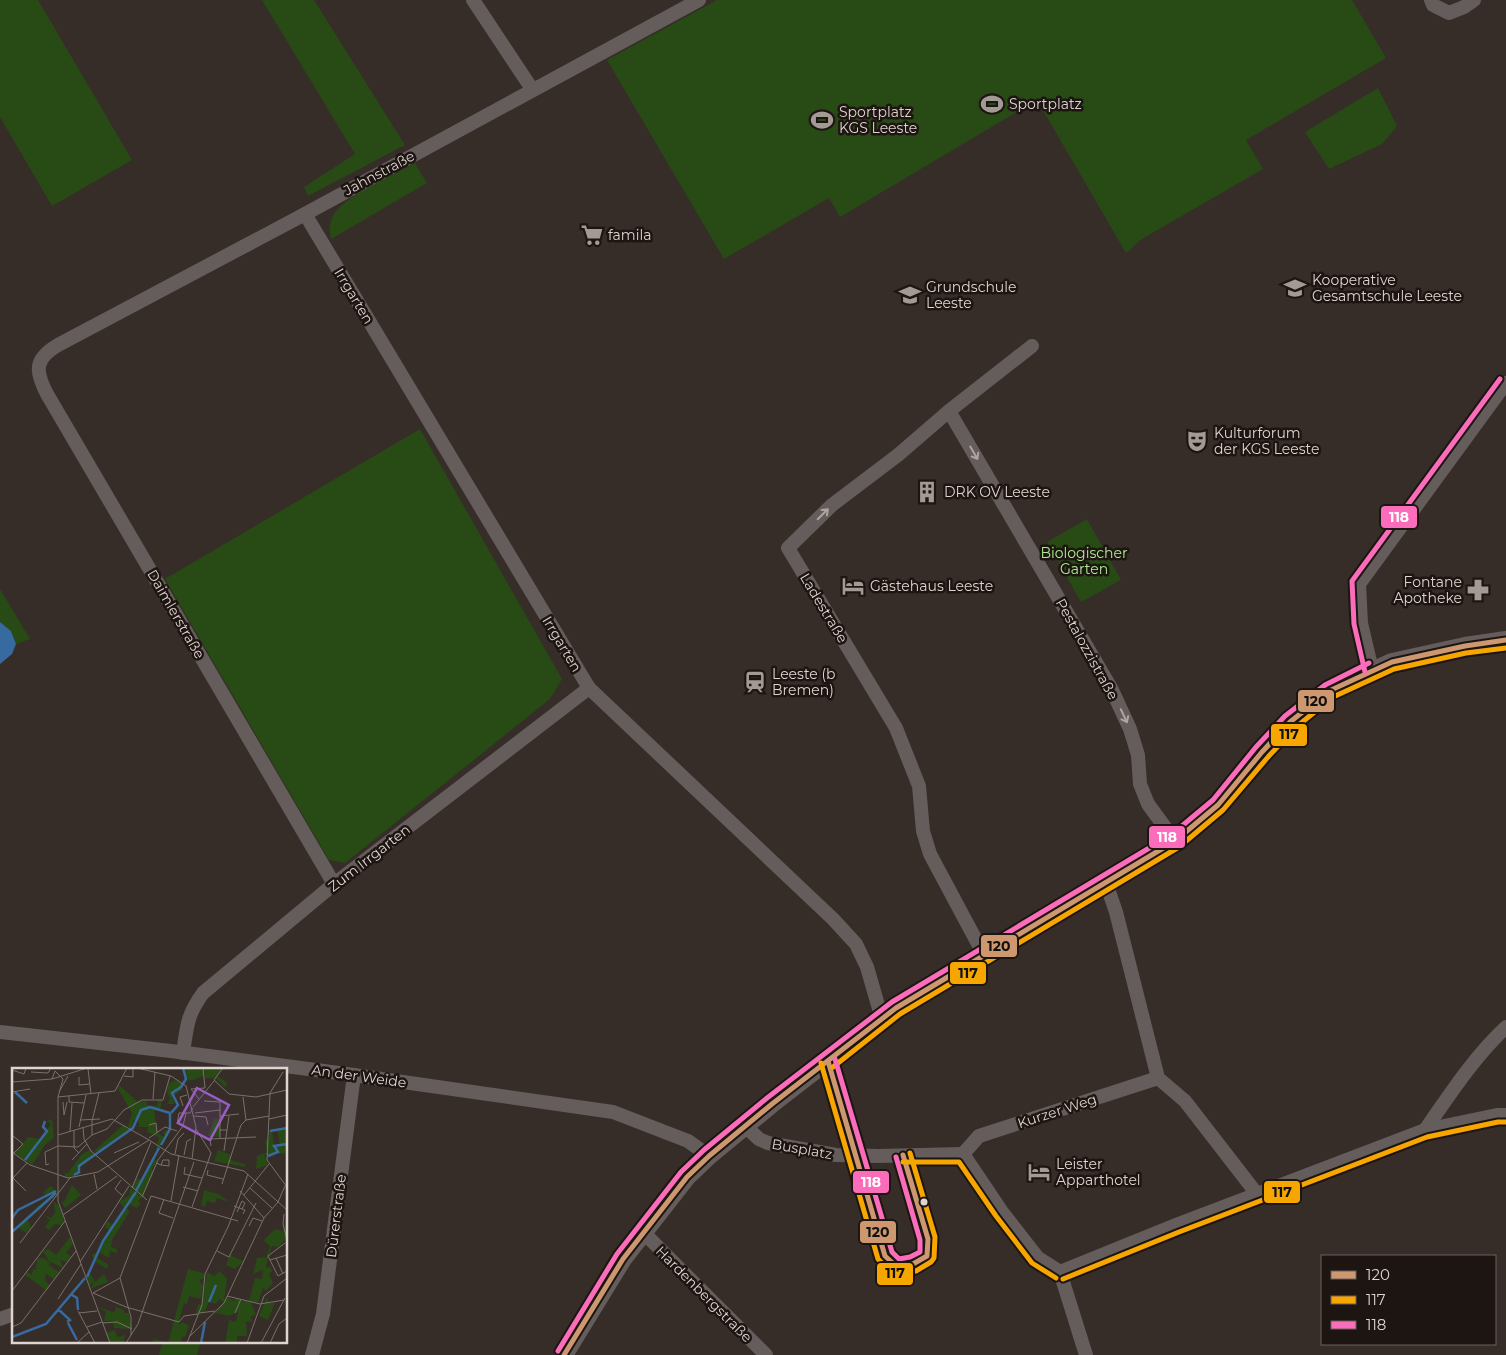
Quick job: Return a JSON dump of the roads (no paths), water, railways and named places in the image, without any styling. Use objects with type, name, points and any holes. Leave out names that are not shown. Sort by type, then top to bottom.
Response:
[{"type":"street","points":[[474,0],[532,90]]},
{"type":"street","name":"Jahnstraße","points":[[58,345],[305,214],[699,0]]},
{"type":"street","points":[[1430,0],[1434,5],[1449,13],[1464,7],[1474,0]]},
{"type":"street","name":"Irrgarten","points":[[305,214],[589,688],[833,919],[856,944],[867,967],[882,1019]]},
{"type":"street","name":"Daimlerstraße","points":[[58,345],[44,353],[39,366],[41,383],[334,884]]},
{"type":"street","name":"Ladestraße","points":[[984,955],[930,854],[923,831],[919,786],[896,728],[788,548],[832,505],[898,455],[949,411],[1032,346]]},
{"type":"street","points":[[1372,670],[1361,622],[1360,584],[1506,383]]},
{"type":"street","name":"Pestalozzistraße","points":[[949,411],[1110,688],[1130,729],[1138,755],[1140,784],[1148,804],[1175,841]]},
{"type":"street","points":[[564,1355],[623,1259],[687,1177],[745,1126],[896,1008],[1175,841],[1218,804],[1290,722],[1330,691],[1392,662],[1464,646],[1506,640]]},
{"type":"street","name":"Zum Irrgarten","points":[[184,1053],[188,1020],[193,1006],[203,993],[334,884],[589,688]]},
{"type":"street","points":[[1106,883],[1116,912],[1158,1078],[1184,1101],[1256,1194]]},
{"type":"street","points":[[1425,1130],[1461,1078],[1492,1039],[1506,1027]]},
{"type":"street","name":"An der Weide","points":[[0,1032],[354,1075],[613,1112],[688,1141],[709,1156]]},
{"type":"street","name":"Busplatz","points":[[745,1126],[758,1139],[768,1143],[829,1154],[856,1156],[828,1061]]},
{"type":"street","name":"Dürerstraße","points":[[312,1355],[323,1314],[354,1075]]},
{"type":"street","name":"Kurzer Weg","points":[[963,1154],[979,1136],[1158,1078]]},
{"type":"street","points":[[1060,1272],[1256,1194],[1425,1130],[1497,1115],[1506,1115]]},
{"type":"street","points":[[856,1156],[963,1154],[1002,1212],[1038,1258],[1060,1272],[1086,1355]]},
{"type":"street","name":"Hardenbergstraße","points":[[643,1232],[766,1355]]},
{"type":"street","points":[[0,1319],[12,1315]]},
{"type":"water","points":[[0,622],[11,631],[16,644],[12,654],[0,664]]},
{"type":"place","name":"Sportplatz","points":[[992,104]]},
{"type":"place","name":"Sportplatz KGS Leeste","points":[[822,120]]},
{"type":"place","name":"famila","points":[[592,235]]},
{"type":"place","name":"Kooperative Gesamtschule Leeste","points":[[1295,288]]},
{"type":"place","name":"Grundschule Leeste","points":[[910,295]]},
{"type":"place","name":"Kulturforum der KGS Leeste","points":[[1197,441]]},
{"type":"place","name":"DRK OV Leeste","points":[[927,492]]},
{"type":"place","name":"Gästehaus Leeste","points":[[853,586]]},
{"type":"place","name":"Fontane Apotheke","points":[[1478,590]]},
{"type":"place","name":"Leeste (b Bremen)","points":[[755,682]]},
{"type":"place","name":"Leister Apparthotel","points":[[1039,1172]]},
{"type":"park label","name":"Biologischer Garten","points":[[1084,562]]}]
